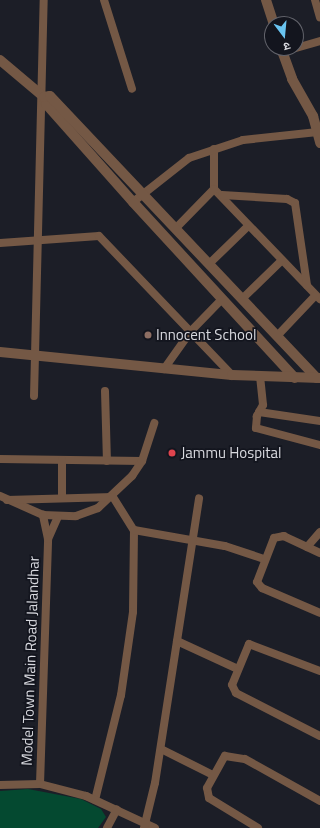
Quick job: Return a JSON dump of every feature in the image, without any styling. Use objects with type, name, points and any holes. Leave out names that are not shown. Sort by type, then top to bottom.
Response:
[{"type":"street","points":[[34,396],[37,356],[38,239],[44,0]]},
{"type":"street","points":[[104,0],[132,90]]},
{"type":"street","points":[[266,0],[271,16]]},
{"type":"street","points":[[315,0],[320,17]]},
{"type":"street","points":[[304,46],[320,41]]},
{"type":"street","points":[[285,56],[318,132],[320,143]]},
{"type":"street","points":[[0,60],[42,96],[46,104],[133,202],[295,378]]},
{"type":"street","points":[[42,96],[50,96],[318,378]]},
{"type":"street","points":[[133,202],[141,193],[189,158],[214,149],[257,137],[318,132]]},
{"type":"street","points":[[176,228],[214,189],[214,149]]},
{"type":"street","points":[[214,189],[222,195],[248,226],[318,298],[278,335]]},
{"type":"street","points":[[222,195],[287,198],[295,203],[306,285]]},
{"type":"street","points":[[210,263],[248,226]]},
{"type":"street","points":[[0,243],[38,239],[99,236],[232,375]]},
{"type":"street","points":[[243,298],[281,261]]},
{"type":"street","points":[[164,369],[191,331],[222,299]]},
{"type":"street","points":[[0,352],[232,375],[318,378]]},
{"type":"street","points":[[260,376],[263,405],[255,425],[259,431],[320,445]]},
{"type":"street","points":[[105,391],[107,461]]},
{"type":"street","points":[[259,412],[320,421]]},
{"type":"street","points":[[3,498],[43,515],[58,517],[98,508],[113,497],[142,461],[154,423]]},
{"type":"street","points":[[0,459],[142,461]]},
{"type":"street","points":[[62,460],[62,498]]},
{"type":"street","points":[[3,498],[113,497]]},
{"type":"street","points":[[95,800],[121,696],[132,619],[134,530],[113,497]]},
{"type":"street","points":[[145,826],[161,749],[191,539],[199,498]]},
{"type":"street","points":[[43,515],[48,539]]},
{"type":"street","points":[[48,539],[58,517]]},
{"type":"street","points":[[134,530],[191,539],[264,559]]},
{"type":"street","points":[[307,547],[320,532]]},
{"type":"street","points":[[320,553],[279,536],[274,538],[257,578],[259,585],[320,613]]},
{"type":"street","name":"Model Town Main Road Jalandhar","points":[[40,784],[48,539]]},
{"type":"street","points":[[177,641],[238,670]]},
{"type":"street","points":[[320,671],[253,644],[247,647],[232,685],[236,694],[320,736]]},
{"type":"street","points":[[161,749],[213,775]]},
{"type":"street","points":[[258,828],[213,803],[207,793],[221,758],[232,755],[290,781],[320,801]]},
{"type":"street","points":[[0,785],[40,784],[95,800],[117,809],[145,826],[155,828]]},
{"type":"street","points":[[107,828],[117,809]]},
{"type":"green space","points":[[28,789],[81,799],[101,809],[106,817],[98,828],[0,828],[0,791]]},
{"type":"place","name":"Innocent School","points":[[148,335]]},
{"type":"place","name":"Jammu Hospital","points":[[172,453]]}]
